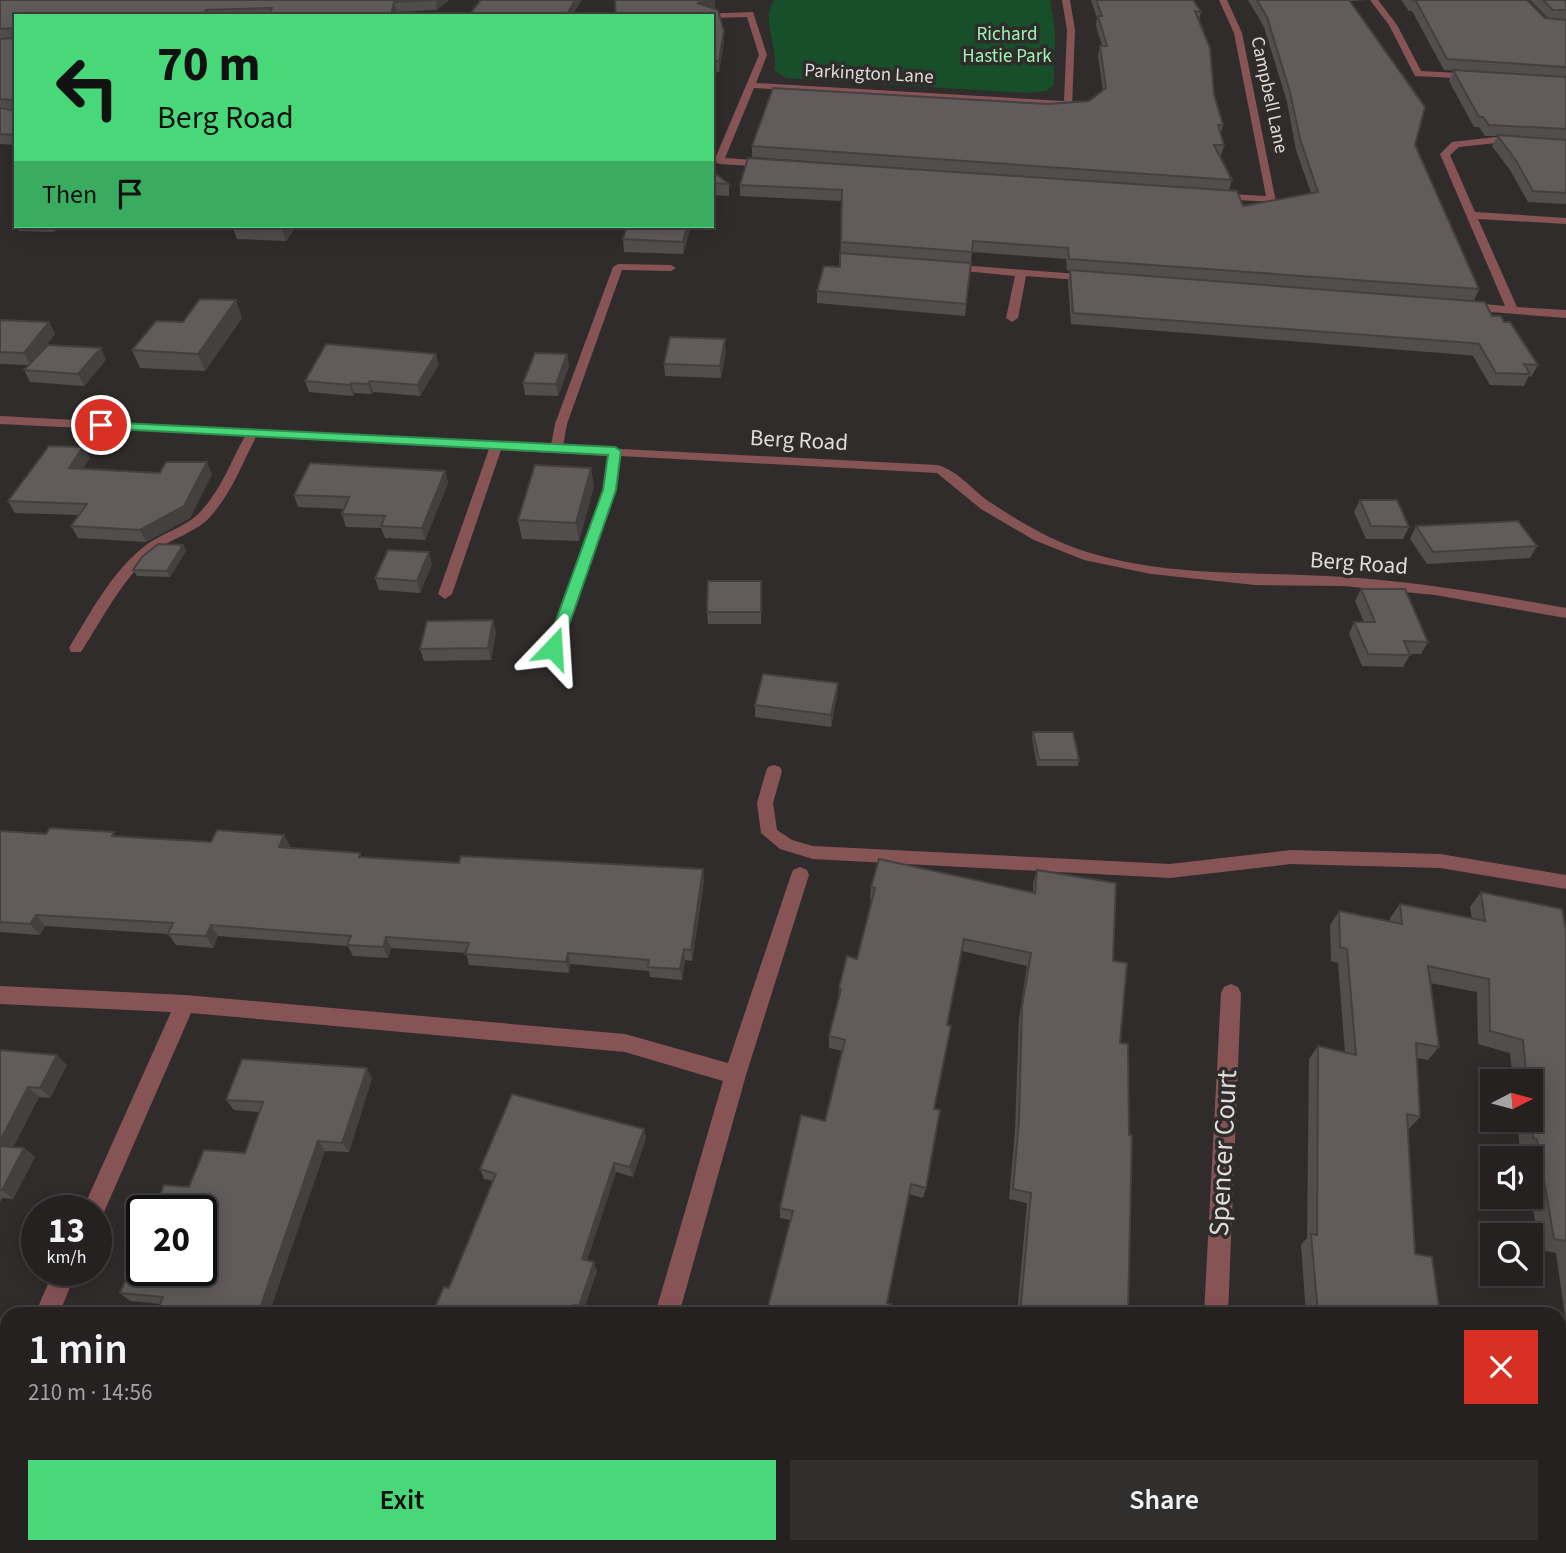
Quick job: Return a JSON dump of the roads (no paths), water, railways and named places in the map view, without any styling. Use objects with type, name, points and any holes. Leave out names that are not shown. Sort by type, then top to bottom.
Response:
[{"type":"street","name":"Parkington Lane","points":[[750,85],[1069,104],[1071,30],[1066,0]]},
{"type":"street","name":"Campbell Lane","points":[[1203,195],[1272,200],[1238,33],[1223,0]]},
{"type":"street","points":[[1374,0],[1393,25],[1418,74],[1485,78]]},
{"type":"street","points":[[714,15],[751,11],[762,55],[719,161],[775,165]]},
{"type":"street","points":[[1512,309],[1445,155],[1456,144],[1496,140],[1566,145]]},
{"type":"street","points":[[1473,215],[1566,221]]},
{"type":"street","points":[[938,267],[1103,279]]},
{"type":"street","points":[[1012,318],[1021,273]]},
{"type":"street","points":[[1457,305],[1566,314]]},
{"type":"street","points":[[669,1307],[735,1075],[800,875]]},
{"type":"street","name":"Spencer Court","points":[[1216,1307],[1231,993]]},
{"type":"street","points":[[0,995],[185,1004],[625,1044],[735,1075]]},
{"type":"street","points":[[100,1195],[185,1004]]},
{"type":"street","points":[[50,1307],[59,1286]]},
{"type":"lane","points":[[556,449],[561,424],[618,267],[671,268]]},
{"type":"lane","name":"Berg Road","points":[[0,420],[937,469],[945,471],[997,512],[1039,537],[1084,556],[1151,570],[1255,580],[1344,581],[1435,590],[1566,613]]},
{"type":"lane","points":[[76,648],[107,600],[145,553],[163,538],[190,527],[206,514],[252,434]]},
{"type":"lane","points":[[445,594],[496,446]]},
{"type":"lane","points":[[553,648],[610,490],[615,451]]},
{"type":"lane","points":[[774,771],[765,803],[769,834],[795,851],[843,856],[1170,871],[1291,857],[1440,861],[1566,882]]},
{"type":"park label","name":"Richard Hastie Park","points":[[1007,45]]}]
